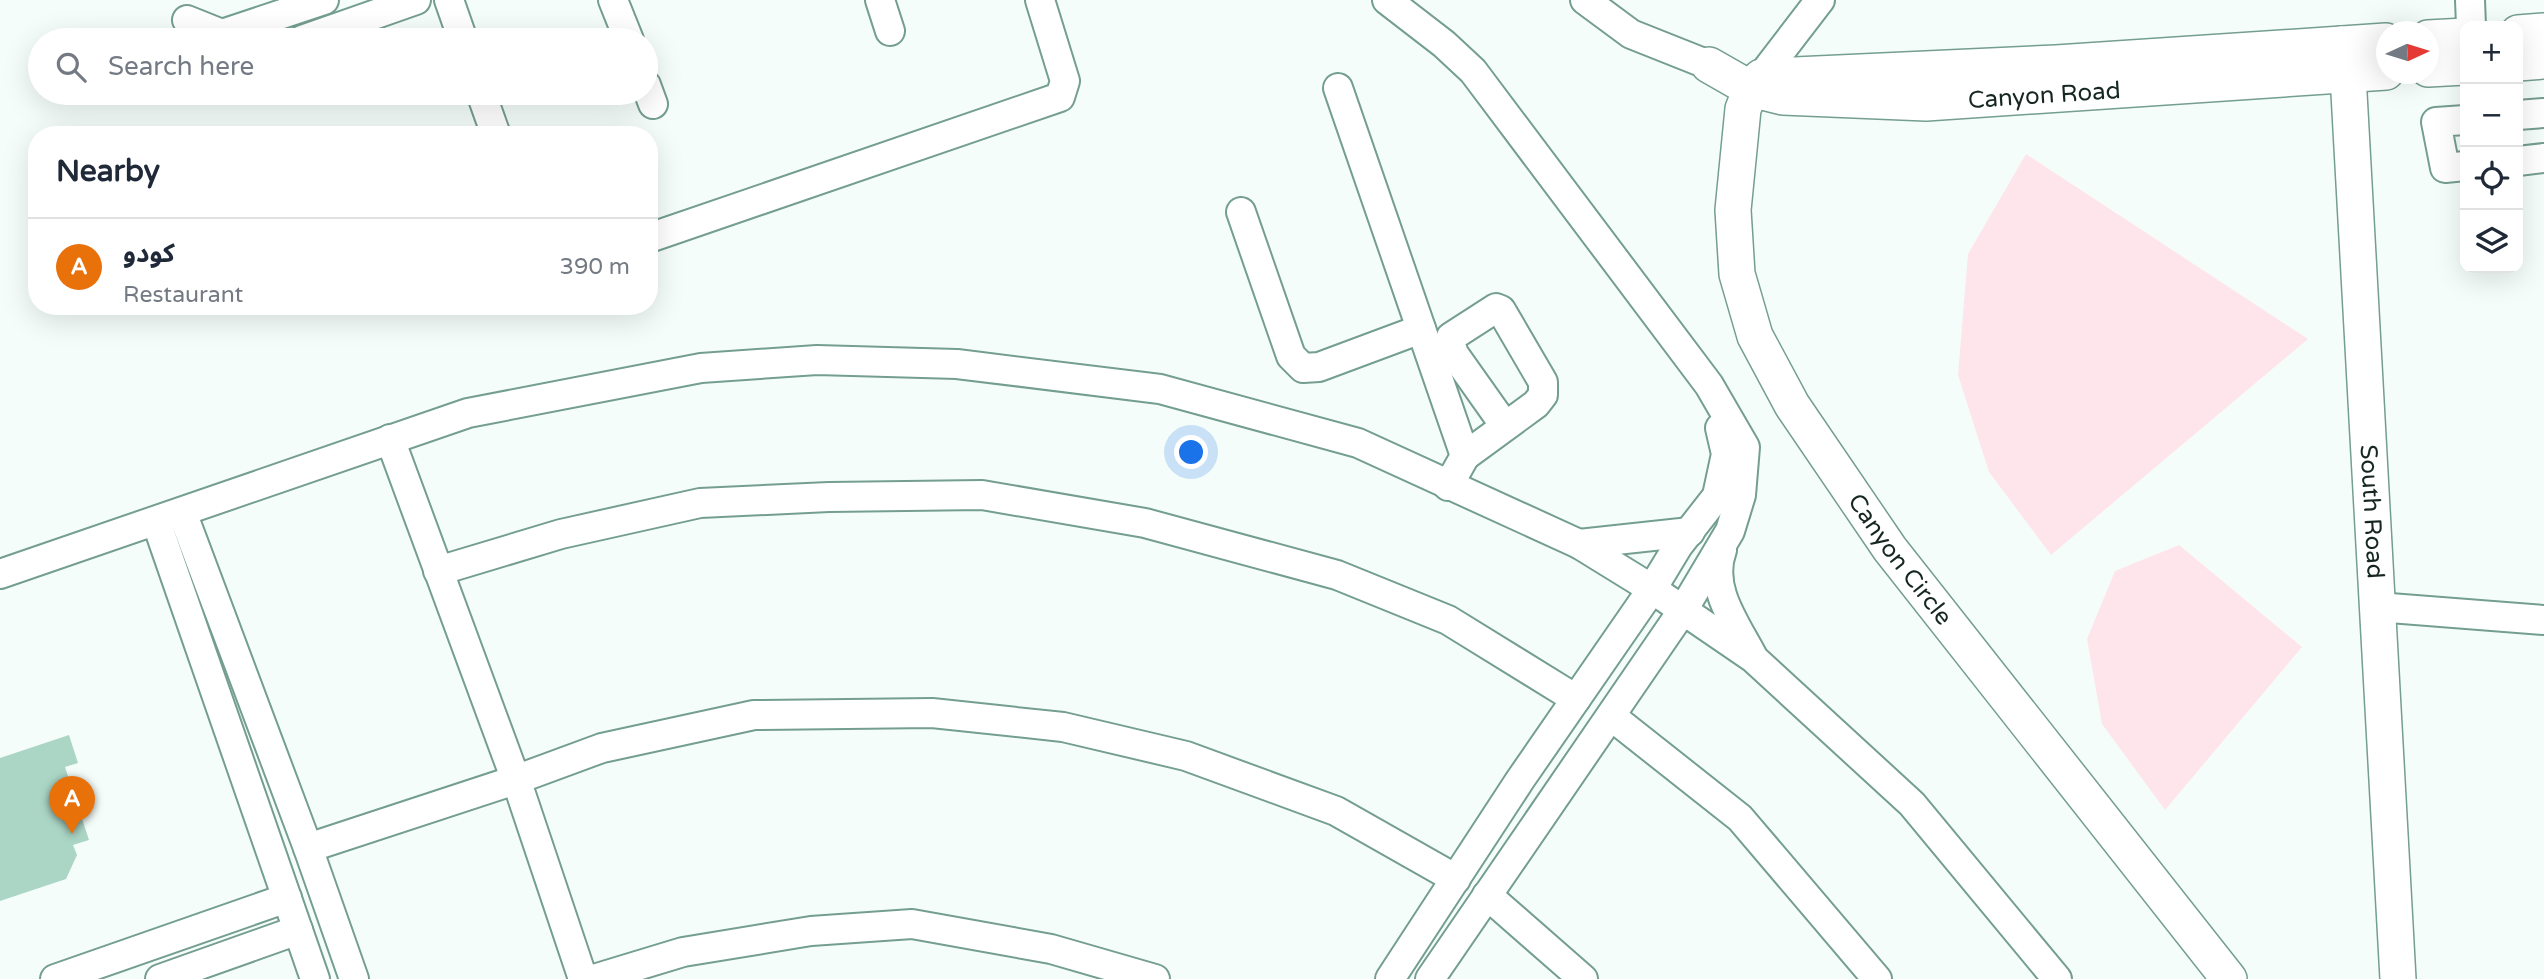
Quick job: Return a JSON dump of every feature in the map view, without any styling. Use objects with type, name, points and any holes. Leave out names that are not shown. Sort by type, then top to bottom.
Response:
[{"type":"main road","points":[[2523,33],[2544,31]]},
{"type":"main road","points":[[2439,37],[2460,36]]},
{"type":"main road","name":"Canyon Road","points":[[2344,59],[2376,45]]},
{"type":"main road","name":"Canyon Road","points":[[1709,65],[1756,83],[2056,62],[2344,59],[2376,69]]},
{"type":"main road","name":"South Road","points":[[2344,59],[2398,979]]},
{"type":"main road","points":[[2523,63],[2544,61]]},
{"type":"main road","points":[[2439,68],[2460,67]]},
{"type":"main road","name":"Canyon Circle","points":[[1756,83],[1743,109],[1734,210],[1737,274],[1755,336],[1792,405],[1890,549],[2229,979]]},
{"type":"street","points":[[240,28],[324,0]]},
{"type":"street","points":[[336,28],[416,0]]},
{"type":"street","points":[[449,0],[459,28]]},
{"type":"street","points":[[613,0],[624,28]]},
{"type":"street","points":[[880,0],[890,31]]},
{"type":"street","points":[[658,235],[1060,97],[1065,81],[1040,0]]},
{"type":"street","points":[[1387,0],[1444,44],[1473,71],[1709,384],[1745,447],[1741,495],[1718,562],[1720,593],[1753,657]]},
{"type":"street","name":"Canyon Road","points":[[1584,0],[1631,34],[1709,65]]},
{"type":"street","points":[[2470,0],[2471,21]]},
{"type":"street","points":[[1756,83],[1816,1]]},
{"type":"street","points":[[190,20],[208,28]]},
{"type":"street","points":[[1338,88],[1465,456]]},
{"type":"street","points":[[485,105],[493,126]]},
{"type":"street","points":[[2523,115],[2544,113]]},
{"type":"street","points":[[2460,120],[2437,122],[2445,169],[2460,167]]},
{"type":"street","points":[[2523,160],[2544,158]]},
{"type":"street","points":[[1241,212],[1291,356],[1303,368],[1319,367],[1421,330]]},
{"type":"street","points":[[0,574],[468,414],[701,368],[817,360],[957,364],[1160,389],[1358,443],[1579,544],[1652,589],[1753,657],[1912,804],[2057,979]]},
{"type":"street","points":[[1390,979],[1689,532],[1717,496],[1726,454],[1709,384]]},
{"type":"street","points":[[1448,486],[1465,456],[1505,426]]},
{"type":"street","points":[[390,439],[515,780],[583,979]]},
{"type":"street","points":[[438,571],[561,534],[700,503],[830,497],[982,495],[1145,523],[1337,575],[1448,621],[1576,699]]},
{"type":"street","points":[[182,512],[308,848],[354,979]]},
{"type":"street","points":[[156,521],[315,979]]},
{"type":"street","points":[[1430,979],[1683,610],[1730,531]]},
{"type":"street","points":[[1579,544],[1689,532]]},
{"type":"street","points":[[2377,607],[2544,620]]},
{"type":"street","points":[[308,848],[515,780],[602,748],[754,715],[932,713],[1063,727],[1186,756],[1336,811],[1456,879]]},
{"type":"street","points":[[1611,716],[1740,818],[1877,979]]},
{"type":"street","points":[[1487,895],[1583,979]]},
{"type":"street","points":[[55,979],[287,898]]},
{"type":"street","points":[[594,979],[683,952],[811,932],[912,924],[1051,949],[1155,979]]},
{"type":"street","points":[[160,979],[298,930]]},
{"type":"shaded area","points":[[2026,154],[2308,339],[2051,555],[1989,472],[1958,375],[1968,254]]},
{"type":"shaded area","points":[[2179,545],[2302,647],[2165,810],[2102,724],[2087,639],[2115,571]]},
{"type":"building","points":[[69,735],[78,763],[65,767],[89,840],[73,845],[77,855],[66,879],[0,901],[0,758]]},
{"type":"place","name":"كودو","points":[[72,834]]}]
